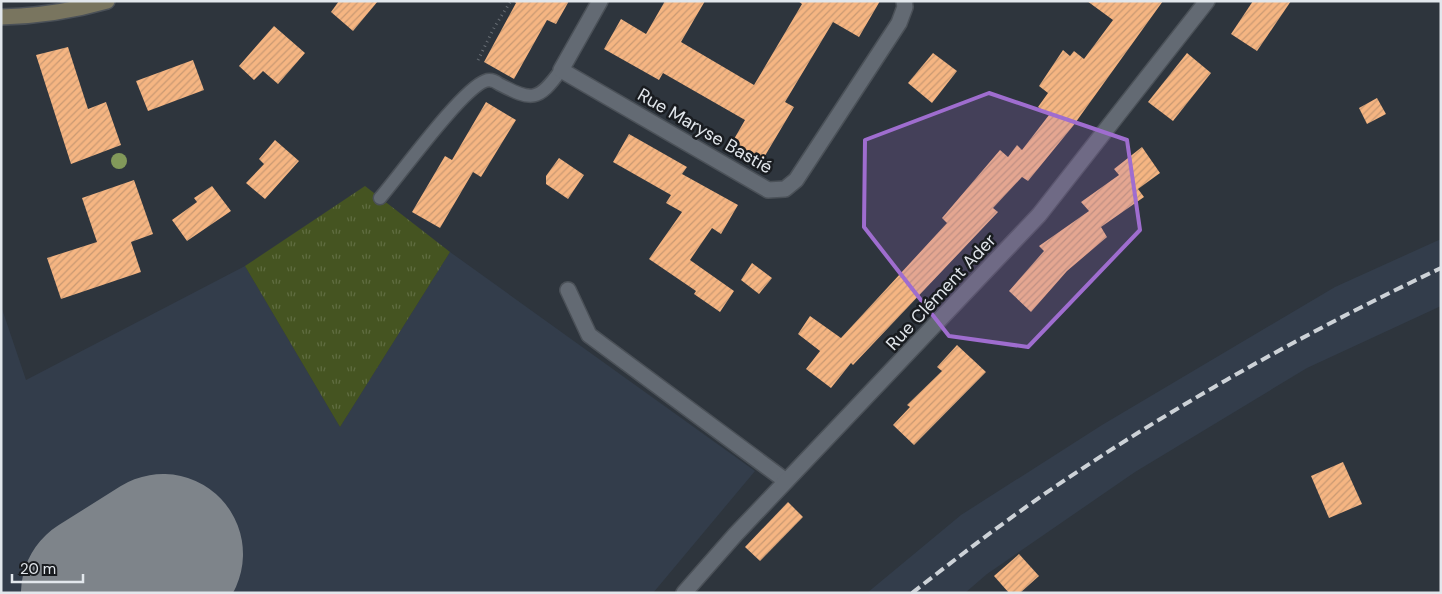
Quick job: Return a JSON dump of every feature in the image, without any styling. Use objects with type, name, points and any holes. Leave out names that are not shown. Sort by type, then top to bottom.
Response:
[{"type":"main road","points":[[1,17],[31,16],[80,9],[107,1]]},
{"type":"street","points":[[561,70],[600,1]]},
{"type":"street","name":"Rue Maryse Bastié","points":[[561,70],[768,190],[785,188],[796,180],[899,23],[905,7],[904,1]]},
{"type":"street","name":"Rue Clément Ader","points":[[684,593],[786,481],[1039,215],[1208,1]]},
{"type":"street","points":[[568,290],[588,335],[786,481]]},
{"type":"lane","points":[[380,198],[461,100],[483,82],[494,81],[524,97],[532,98],[541,95],[561,70]]},
{"type":"path","points":[[478,60],[495,26],[511,1]]},
{"type":"highlighted area","points":[[989,93],[1127,140],[1140,230],[1028,347],[949,336],[864,227],[865,140]]},
{"type":"shaded area","points":[[1441,239],[1441,306],[1307,368],[1135,472],[987,574],[965,593],[867,593],[961,515],[1102,425],[1335,287]]},
{"type":"shaded area","points":[[450,252],[755,471],[653,593],[1,593],[1,306],[26,380],[245,266],[340,427]]},
{"type":"green space","points":[[365,186],[450,252],[340,427],[245,266]]},
{"type":"building","points":[[339,1],[378,1],[353,31],[331,12]]},
{"type":"building","points":[[513,1],[569,1],[556,24],[547,20],[514,79],[484,62],[516,3]]},
{"type":"building","points":[[665,1],[705,1],[681,42],[754,85],[802,4],[798,1],[880,1],[859,37],[833,22],[785,102],[794,107],[760,164],[730,146],[745,120],[663,73],[659,80],[604,49],[621,19],[646,34]]},
{"type":"building","points":[[1087,1],[1163,1],[1073,126],[1028,181],[1022,177],[993,208],[998,212],[853,365],[851,363],[831,388],[806,369],[820,351],[798,334],[810,316],[841,338],[947,223],[942,218],[1000,150],[1008,157],[1017,145],[1022,150],[1049,115],[1038,107],[1048,93],[1039,86],[1063,50],[1070,56],[1074,51],[1084,59],[1113,20]]},
{"type":"building","points":[[1253,1],[1291,1],[1257,51],[1231,34]]},
{"type":"building","points":[[274,26],[305,53],[278,84],[263,71],[254,80],[239,66]]},
{"type":"building","points":[[68,47],[88,109],[106,102],[121,145],[71,164],[36,55]]},
{"type":"building","points":[[933,53],[957,71],[932,103],[908,83]]},
{"type":"building","points":[[1187,53],[1211,73],[1173,121],[1148,102]]},
{"type":"building","points":[[193,60],[204,90],[148,111],[136,81]]},
{"type":"building","points":[[1377,98],[1386,114],[1367,124],[1359,108]]},
{"type":"building","points":[[486,102],[516,120],[481,177],[473,172],[440,228],[412,212],[445,156],[452,160]]},
{"type":"building","points":[[629,134],[687,167],[682,174],[738,205],[721,234],[712,228],[690,260],[734,291],[720,312],[694,294],[696,291],[649,259],[682,212],[666,203],[671,195],[613,162]]},
{"type":"building","points":[[275,140],[299,161],[265,199],[246,183],[264,164],[259,159]]},
{"type":"building","points":[[1142,147],[1160,173],[1138,189],[1144,197],[1101,227],[1107,237],[1067,271],[1031,312],[1009,291],[1044,251],[1039,246],[1089,211],[1081,202],[1119,175],[1114,169]]},
{"type":"building","points":[[559,158],[584,175],[568,199],[546,184],[546,176]]},
{"type":"building","points":[[134,180],[153,234],[131,242],[141,272],[61,299],[47,258],[97,242],[82,198]]},
{"type":"building","points":[[212,186],[231,211],[187,241],[172,220],[197,202],[194,198]]},
{"type":"building","points":[[752,263],[772,278],[759,294],[741,280]]},
{"type":"building","points":[[957,345],[986,372],[914,445],[893,425],[910,407],[907,405],[942,371],[937,367]]},
{"type":"building","points":[[1343,462],[1362,504],[1329,518],[1311,476]]},
{"type":"building","points":[[788,502],[803,517],[760,561],[745,547]]},
{"type":"building","points":[[1019,554],[1039,576],[1020,593],[1009,593],[994,576]]},
{"type":"runway","points":[[101,593],[163,554]]},
{"type":"railway","points":[[912,593],[1037,499],[1123,442],[1257,363],[1348,314],[1441,268]]}]
